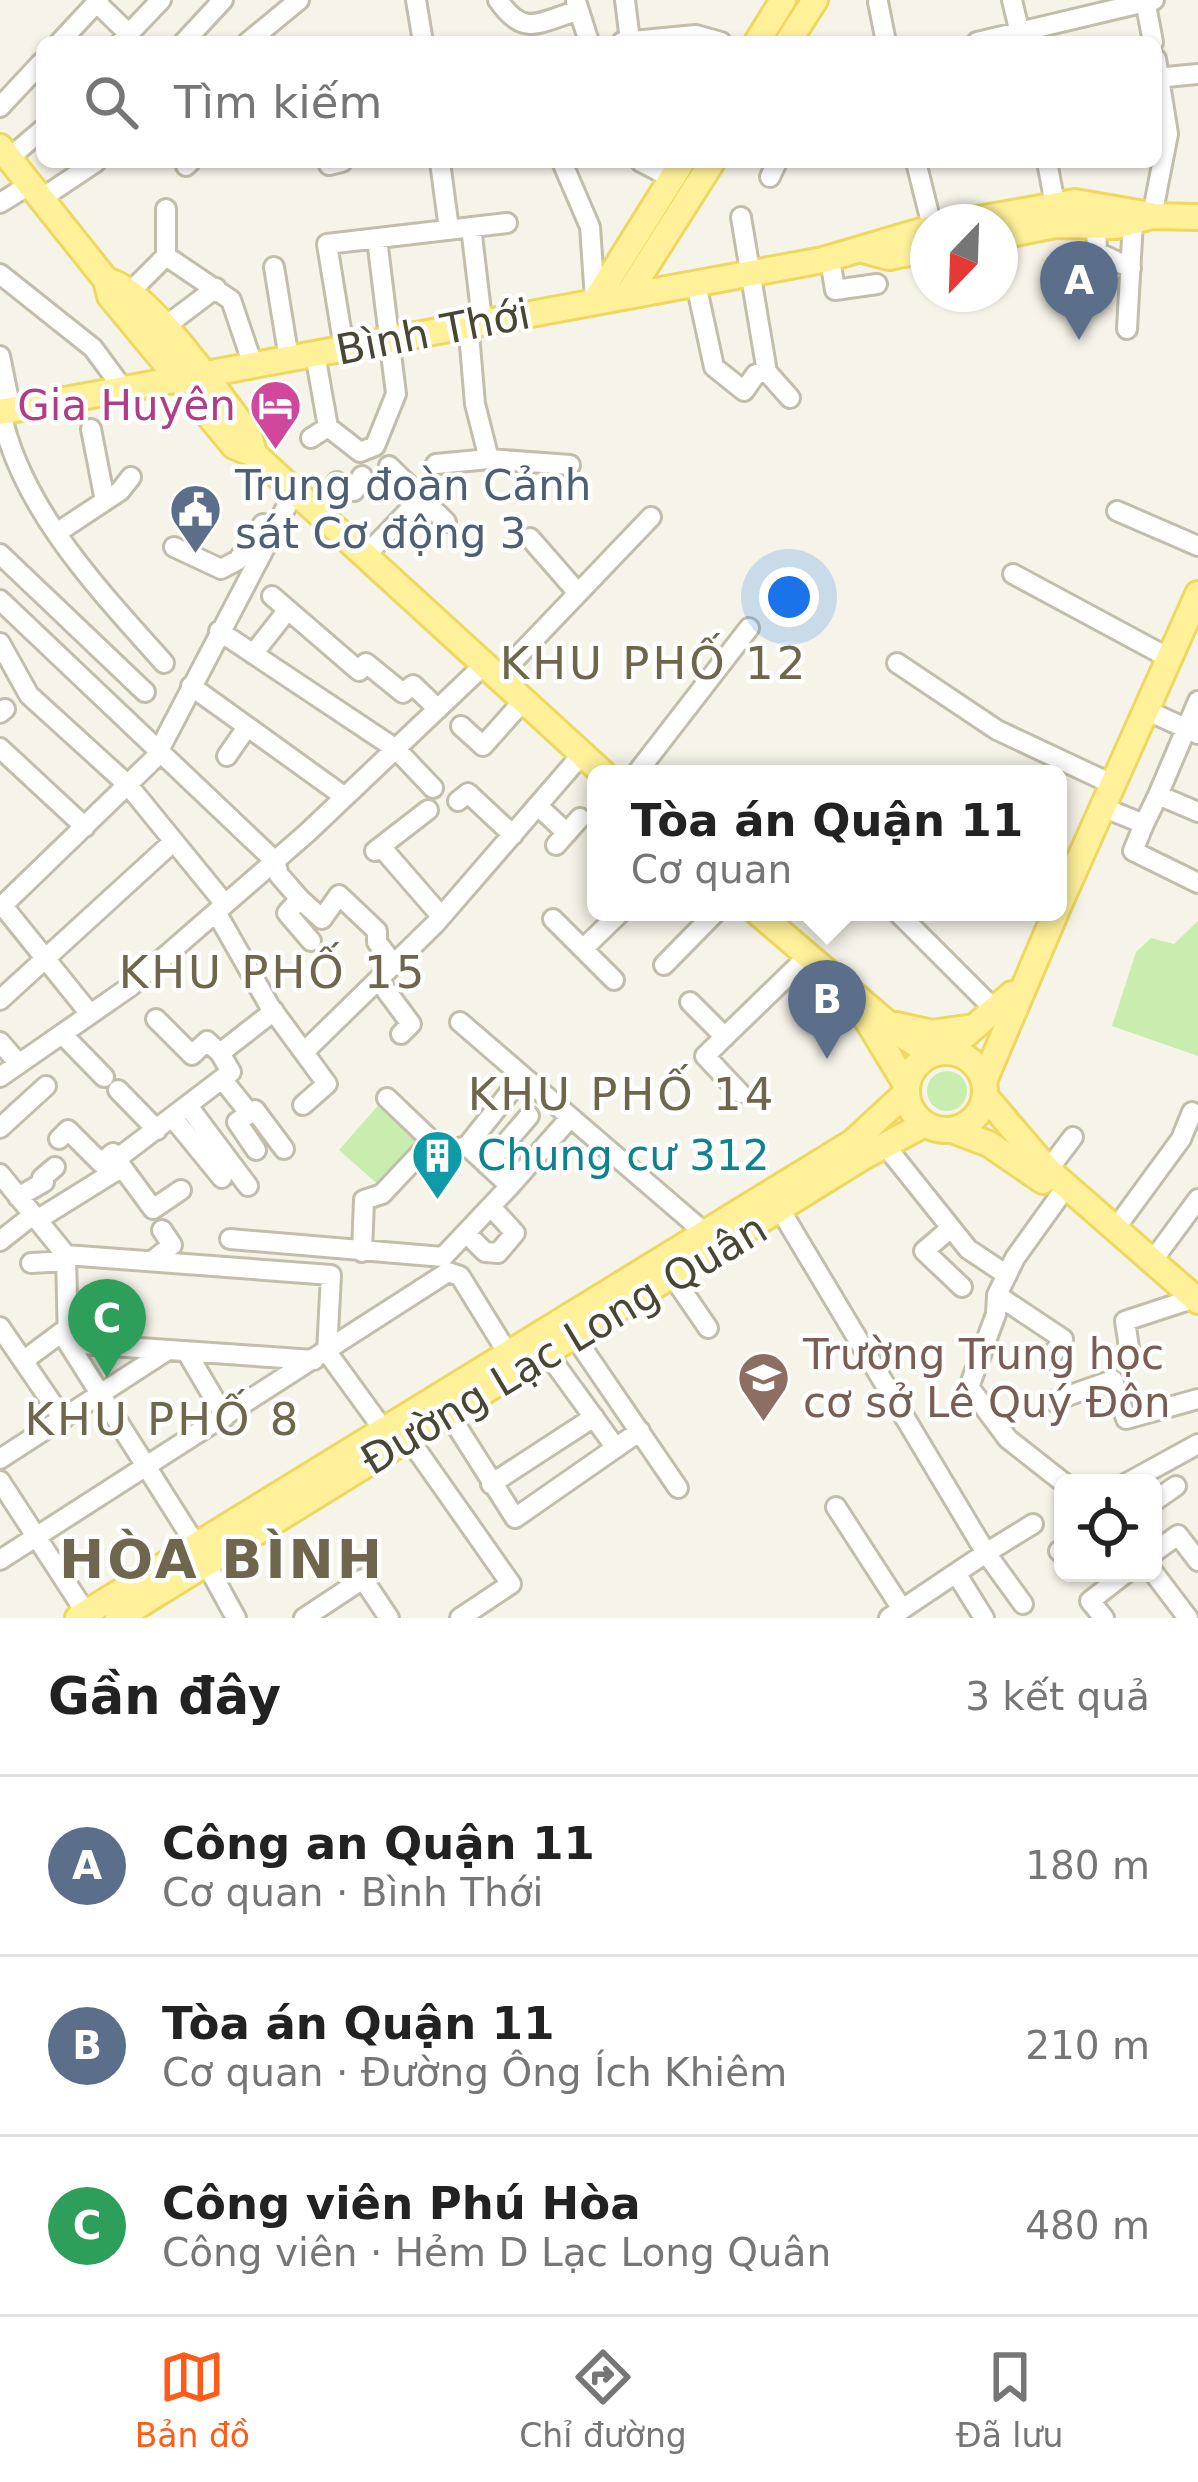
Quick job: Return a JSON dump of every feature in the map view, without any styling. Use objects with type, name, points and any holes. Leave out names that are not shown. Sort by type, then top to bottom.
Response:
[{"type":"main road","points":[[761,36],[784,0]]},
{"type":"main road","points":[[792,36],[815,0]]},
{"type":"main road","points":[[4,152],[106,280],[110,296],[249,434],[254,454],[595,765]]},
{"type":"main road","points":[[627,296],[708,168]]},
{"type":"main road","points":[[595,302],[677,170]]},
{"type":"main road","points":[[1018,211],[1096,202],[1143,218]]},
{"type":"main road","points":[[1018,234],[1143,218],[1198,217]]},
{"type":"main road","name":"Bình Thới","points":[[4,411],[830,259],[866,251],[884,238],[910,231]]},
{"type":"main road","name":"Bình Thới","points":[[866,251],[889,257],[910,253]]},
{"type":"main road","points":[[652,255],[689,286]]},
{"type":"main road","points":[[106,280],[131,291],[163,328],[190,378]]},
{"type":"main road","points":[[1067,878],[1197,597]]},
{"type":"main road","points":[[767,921],[889,1023],[939,1053],[969,1060],[985,1089],[1071,1198]]},
{"type":"main road","points":[[952,1130],[971,1122],[1047,921]]},
{"type":"main road","points":[[907,1089],[915,1067],[988,1018],[1026,979]]},
{"type":"main road","points":[[844,988],[907,1089],[912,1110],[925,1124],[989,1144],[1115,1229],[1197,1299]]},
{"type":"main road","points":[[889,1023],[932,1034],[988,1018]]},
{"type":"main road","name":"Đường Lạc Long Quân","points":[[200,1555],[409,1438],[548,1353],[568,1327],[704,1232],[853,1142],[907,1089]]},
{"type":"main road","name":"Đường Lạc Long Quân","points":[[200,1555],[383,1429],[507,1352],[673,1277],[884,1144],[925,1124]]},
{"type":"main road","points":[[82,1615],[200,1555]]},
{"type":"main road","points":[[118,1618],[200,1555]]},
{"type":"street","points":[[127,36],[161,0]]},
{"type":"street","points":[[190,36],[223,0]]},
{"type":"street","points":[[255,36],[299,0]]},
{"type":"street","points":[[416,0],[422,36]]},
{"type":"street","points":[[498,0],[514,22],[524,26],[576,5],[588,36]]},
{"type":"street","points":[[625,0],[626,36]]},
{"type":"street","points":[[1012,0],[1021,36]]},
{"type":"street","points":[[66,36],[98,1],[124,36]]},
{"type":"street","points":[[1028,36],[1148,1],[1152,36]]},
{"type":"street","points":[[878,2],[885,36]]},
{"type":"street","points":[[0,107],[36,68]]},
{"type":"street","points":[[1162,72],[1198,74]]},
{"type":"street","points":[[1162,100],[1168,134],[1162,154]]},
{"type":"street","points":[[4,152],[36,133]]},
{"type":"street","points":[[0,203],[84,168]]},
{"type":"street","points":[[441,168],[449,230]]},
{"type":"street","points":[[565,168],[590,227],[595,302]]},
{"type":"street","points":[[917,168],[925,204]]},
{"type":"street","points":[[1048,168],[1055,204]]},
{"type":"street","points":[[1127,329],[1131,268],[1158,168]]},
{"type":"street","points":[[131,291],[166,256],[166,209]]},
{"type":"street","points":[[741,217],[767,372],[790,398]]},
{"type":"street","points":[[344,348],[327,244],[507,223]]},
{"type":"street","points":[[1096,224],[1097,252],[1131,268]]},
{"type":"street","points":[[471,227],[475,404],[488,459]]},
{"type":"street","points":[[315,354],[328,427],[360,452],[375,446],[396,394],[376,239]]},
{"type":"street","points":[[166,256],[231,300],[254,365]]},
{"type":"street","points":[[830,259],[835,290],[877,284]]},
{"type":"street","points":[[274,267],[289,359]]},
{"type":"street","points":[[2,279],[93,348],[124,390]]},
{"type":"street","points":[[689,286],[713,367],[744,391],[756,374],[767,372]]},
{"type":"street","points":[[163,328],[216,288]]},
{"type":"street","points":[[0,356],[5,456],[58,532],[164,663]]},
{"type":"street","points":[[311,438],[328,427]]},
{"type":"street","points":[[91,429],[105,501]]},
{"type":"street","points":[[436,464],[488,459],[570,465]]},
{"type":"street","points":[[389,466],[446,521]]},
{"type":"street","points":[[319,515],[337,482],[353,490],[362,476]]},
{"type":"street","points":[[58,532],[131,477]]},
{"type":"street","points":[[175,547],[221,569],[238,560],[291,489]]},
{"type":"street","points":[[6,903],[160,749],[291,489]]},
{"type":"street","points":[[365,556],[421,497]]},
{"type":"street","points":[[1117,511],[1198,545]]},
{"type":"street","points":[[0,1077],[90,1014],[275,861],[438,709],[492,670],[578,593],[651,517]]},
{"type":"street","points":[[530,538],[578,593]]},
{"type":"street","points":[[0,554],[145,692]]},
{"type":"street","points":[[1013,574],[1169,658]]},
{"type":"street","points":[[272,596],[359,671],[366,663],[403,693],[412,685],[438,709]]},
{"type":"street","points":[[0,600],[275,861],[299,899],[322,920],[339,896],[377,931],[377,942],[394,965]]},
{"type":"street","points":[[253,655],[287,611]]},
{"type":"street","points":[[643,765],[748,628]]},
{"type":"street","points":[[219,632],[396,749],[433,788]]},
{"type":"street","points":[[0,643],[29,695],[128,785],[220,908],[274,1011],[327,1084],[303,1105]]},
{"type":"street","points":[[897,663],[1056,765]]},
{"type":"street","points":[[191,686],[345,797]]},
{"type":"street","points":[[461,726],[483,746],[524,700]]},
{"type":"street","points":[[1198,701],[1192,732],[1133,851],[1198,883]]},
{"type":"street","points":[[1146,710],[1192,732]]},
{"type":"street","points":[[227,756],[247,728]]},
{"type":"street","points":[[304,1052],[441,916],[583,754]]},
{"type":"street","points":[[5,761],[85,827]]},
{"type":"street","points":[[1067,771],[1144,824]]},
{"type":"street","points":[[458,801],[468,793],[512,835]]},
{"type":"street","points":[[1158,795],[1198,812]]},
{"type":"street","points":[[538,806],[568,832]]},
{"type":"street","points":[[428,810],[377,850],[441,916]]},
{"type":"street","points":[[0,1000],[174,842]]},
{"type":"street","points":[[0,876],[6,903],[90,1014]]},
{"type":"street","points":[[299,899],[287,914],[311,941]]},
{"type":"street","points":[[553,919],[614,980]]},
{"type":"street","points":[[584,948],[612,921]]},
{"type":"street","points":[[664,965],[707,921]]},
{"type":"street","points":[[905,921],[988,1018]]},
{"type":"street","points":[[740,1093],[705,1056],[807,957]]},
{"type":"street","points":[[379,981],[411,1024],[400,1034]]},
{"type":"street","points":[[690,1002],[725,1036]]},
{"type":"street","points":[[220,1053],[274,1011]]},
{"type":"street","points":[[0,1241],[120,1162],[231,1072],[207,1041],[191,1055],[157,1019]]},
{"type":"street","points":[[460,1022],[568,1120],[704,1232]]},
{"type":"street","points":[[62,1034],[111,1084],[173,1118],[248,1186]]},
{"type":"street","points":[[0,1042],[19,1064]]},
{"type":"street","points":[[387,1098],[434,1143],[451,1150],[466,1146],[521,1078]]},
{"type":"street","points":[[222,1079],[250,1114]]},
{"type":"street","points":[[0,1128],[46,1086]]},
{"type":"street","points":[[256,1150],[237,1122],[255,1110],[284,1149]]},
{"type":"street","points":[[1115,1229],[1190,1141],[1192,1112]]},
{"type":"street","points":[[487,1165],[529,1116]]},
{"type":"street","points":[[173,1118],[222,1178]]},
{"type":"street","points":[[230,1239],[443,1257],[568,1120]]},
{"type":"street","points":[[59,1139],[68,1130],[101,1163],[113,1153],[148,1207],[174,1195],[172,1244],[152,1261]]},
{"type":"street","points":[[1048,1170],[1073,1137]]},
{"type":"street","points":[[362,1252],[364,1200],[382,1194],[434,1143]]},
{"type":"street","points":[[884,1144],[968,1249],[1007,1275]]},
{"type":"street","points":[[466,1146],[510,1186]]},
{"type":"street","points":[[18,1197],[44,1182],[42,1178],[55,1167]]},
{"type":"street","points":[[0,1174],[67,1258],[67,1336],[236,1618]]},
{"type":"street","points":[[1054,1475],[1008,1438],[969,1388],[1007,1275],[1071,1198]]},
{"type":"street","points":[[1153,1259],[1198,1199]]},
{"type":"street","points":[[474,1241],[485,1252],[498,1252],[514,1233],[492,1208]]},
{"type":"street","points":[[781,1211],[986,1553],[1023,1604]]},
{"type":"street","points":[[951,1228],[924,1251],[962,1287]]},
{"type":"street","points":[[32,1263],[67,1258],[152,1261],[332,1275],[320,1356]]},
{"type":"street","points":[[0,1560],[454,1272],[507,1352]]},
{"type":"street","points":[[673,1277],[708,1328]]},
{"type":"street","points":[[997,1294],[1063,1339],[1049,1360]]},
{"type":"street","points":[[1130,1354],[1126,1322],[1197,1299]]},
{"type":"street","points":[[568,1327],[678,1488]]},
{"type":"street","points":[[0,1328],[63,1419]]},
{"type":"street","points":[[23,1361],[67,1336],[177,1351],[320,1356],[383,1429]]},
{"type":"street","points":[[0,1459],[177,1351]]},
{"type":"street","points":[[177,1351],[225,1418]]},
{"type":"street","points":[[548,1353],[616,1448]]},
{"type":"street","points":[[1053,1401],[1113,1380],[1126,1419],[1198,1399]]},
{"type":"street","points":[[449,1414],[512,1517],[520,1517],[640,1431]]},
{"type":"street","points":[[490,1484],[594,1417]]},
{"type":"street","points":[[409,1438],[511,1584],[460,1618]]},
{"type":"street","points":[[1143,1474],[1198,1444]]},
{"type":"street","points":[[0,1481],[82,1615]]},
{"type":"street","points":[[1162,1496],[1176,1486]]},
{"type":"street","points":[[836,1507],[896,1613],[1025,1531]]},
{"type":"street","points":[[1162,1547],[1178,1535],[1198,1561]]},
{"type":"street","points":[[956,1573],[984,1618]]},
{"type":"street","points":[[304,1618],[363,1579],[389,1618]]},
{"type":"street","points":[[1104,1618],[1090,1601],[1108,1582]]},
{"type":"street","points":[[1160,1582],[1185,1617]]},
{"type":"green space","points":[[1198,921],[1198,1056],[1112,1026],[1136,952],[1151,938],[1174,944]]},
{"type":"green space","points":[[947,1071],[961,1077],[967,1091],[961,1105],[947,1111],[933,1105],[927,1091],[933,1077]]},
{"type":"green space","points":[[383,1100],[427,1140],[383,1189],[339,1150]]},
{"type":"place","name":"Công an Quận 11","points":[[1079,340]]},
{"type":"place","name":"Gia Huyên","points":[[275,451]]},
{"type":"place","name":"Trung đoàn Cảnh sát Cơ động 3","points":[[196,555]]},
{"type":"place","name":"Tòa án Quận 11","points":[[827,1059]]},
{"type":"place","name":"Chung cư 312","points":[[438,1201]]},
{"type":"place","name":"Công viên Phú Hòa","points":[[107,1378]]},
{"type":"place","name":"Trường Trung học cơ sở Lê Quý Đôn","points":[[764,1424]]},
{"type":"district","name":"KHU PHỐ 12","points":[[654,663]]},
{"type":"district","name":"KHU PHỐ 15","points":[[273,972]]},
{"type":"district","name":"KHU PHỐ 14","points":[[622,1094]]},
{"type":"district","name":"KHU PHỐ 8","points":[[163,1419]]},
{"type":"district","name":"HÒA BÌNH","points":[[222,1559]]}]
